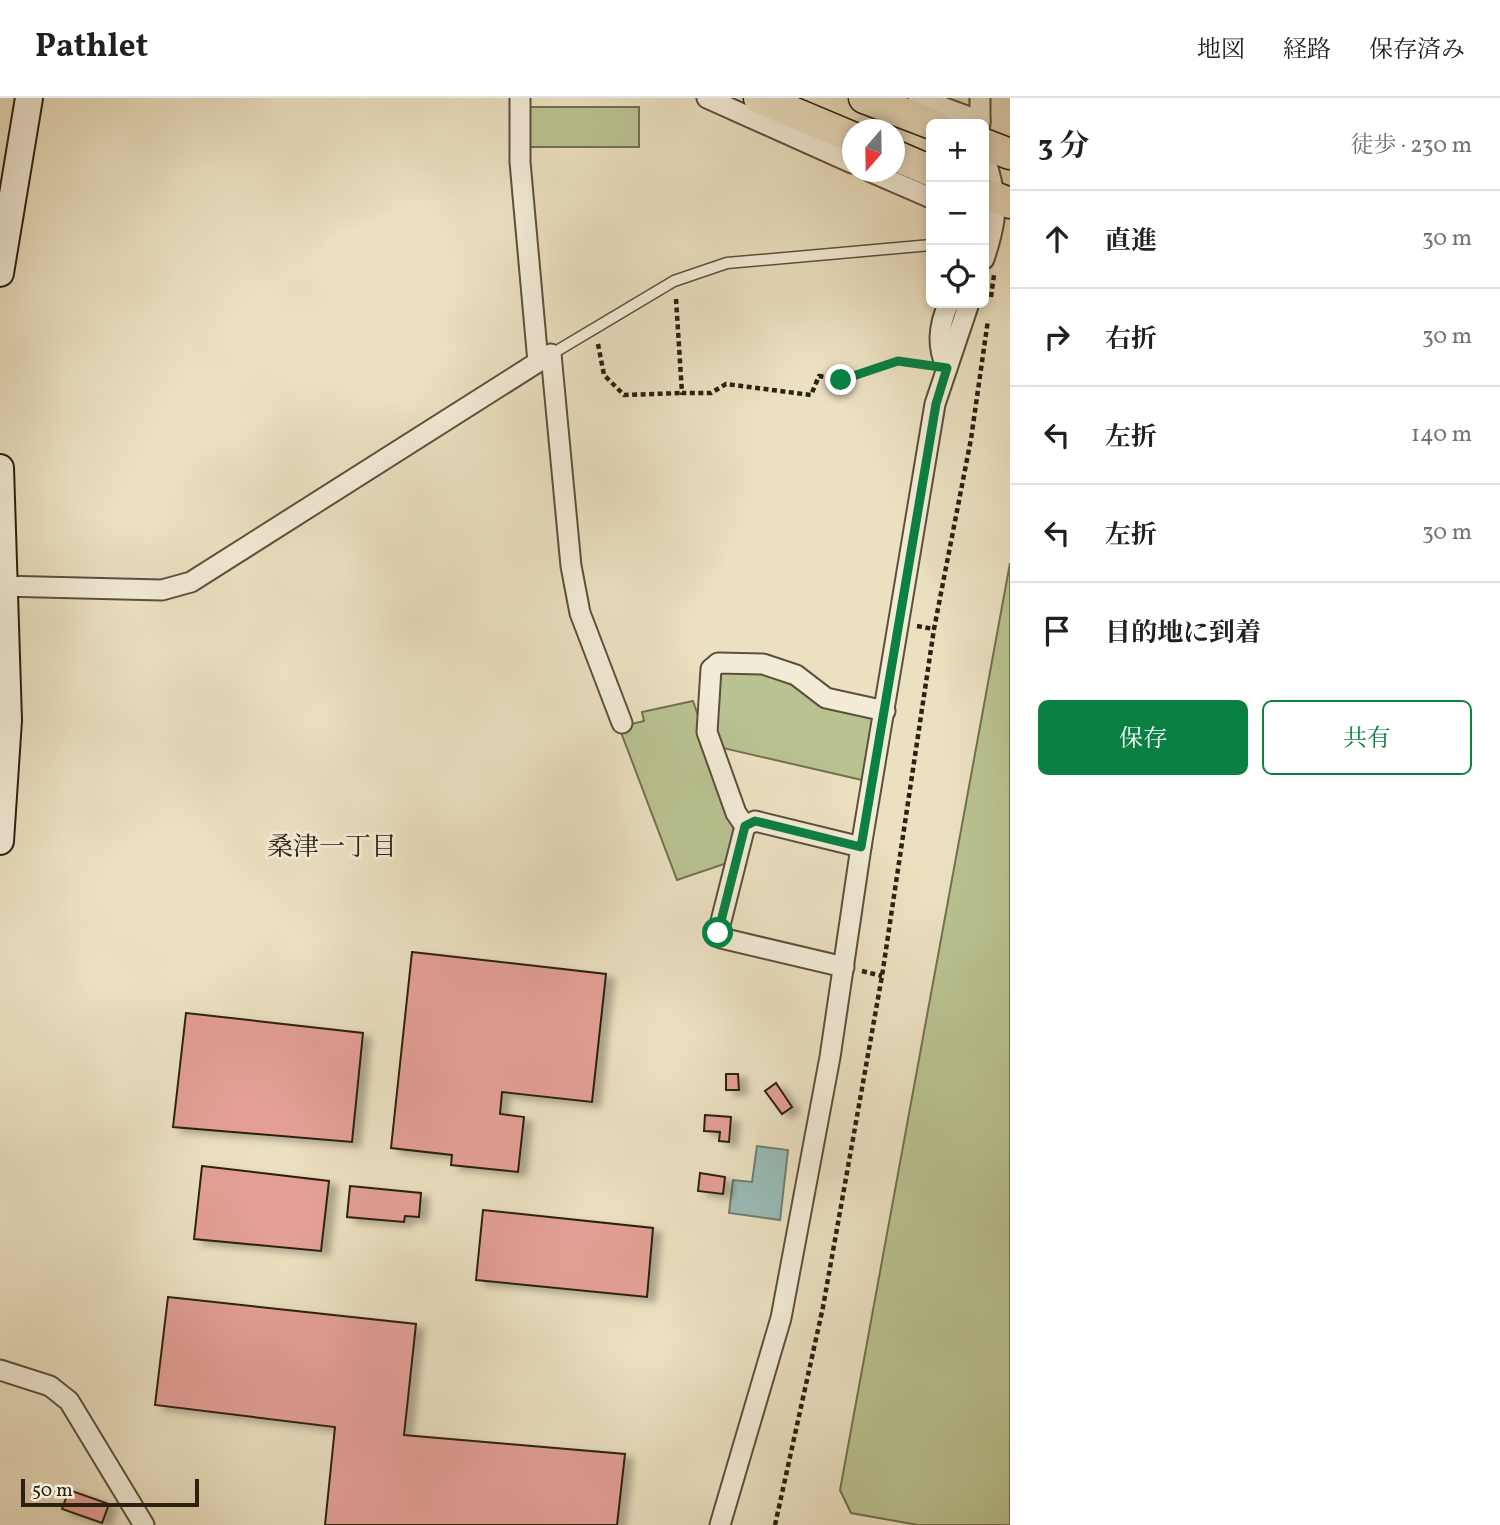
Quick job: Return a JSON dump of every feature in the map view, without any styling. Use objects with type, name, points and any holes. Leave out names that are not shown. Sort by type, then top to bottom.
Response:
[{"type":"main road","points":[[759,98],[842,134]]},
{"type":"main road","points":[[864,98],[926,122]]},
{"type":"main road","points":[[989,136],[1010,153]]},
{"type":"main road","points":[[905,160],[926,169]]},
{"type":"street","points":[[0,273],[29,98]]},
{"type":"street","points":[[520,98],[520,162],[571,566],[580,613],[622,723]]},
{"type":"street","points":[[707,98],[842,159]]},
{"type":"street","points":[[919,98],[960,119]]},
{"type":"street","points":[[980,98],[981,119]]},
{"type":"street","points":[[989,170],[997,198],[996,223],[989,245]]},
{"type":"street","points":[[894,182],[926,196]]},
{"type":"street","points":[[947,308],[940,322],[941,355],[947,368]]},
{"type":"street","points":[[720,1525],[781,1318],[844,967],[861,847],[936,404],[967,308]]},
{"type":"street","points":[[1,585],[162,590],[191,582],[545,358]]},
{"type":"street","points":[[0,468],[1,585],[8,720],[0,841]]},
{"type":"street","points":[[844,967],[721,939],[718,933],[745,826],[736,813],[707,732],[711,669],[718,663],[763,664],[796,675],[826,698],[885,711]]},
{"type":"street","points":[[745,826],[755,821],[861,847]]},
{"type":"street","points":[[0,1370],[50,1386],[69,1401],[144,1525]]},
{"type":"lane","points":[[545,358],[674,281],[727,263],[926,245]]},
{"type":"path","points":[[674,281],[682,393]]},
{"type":"path","points":[[775,1525],[823,1307],[882,976],[934,629],[971,439],[993,284]]},
{"type":"path","points":[[595,328],[604,375],[624,395],[711,393],[726,384],[811,395],[819,376],[841,380],[898,361],[947,368]]},
{"type":"green space","points":[[529,107],[639,107],[639,147],[530,147]]},
{"type":"green space","points":[[1010,563],[1010,1525],[918,1525],[851,1513],[840,1490]]},
{"type":"green space","points":[[722,668],[758,669],[874,715],[862,780],[723,748],[712,726]]},
{"type":"green space","points":[[693,701],[739,835],[733,861],[677,880],[619,727],[644,721],[642,712]]},
{"type":"water","points":[[757,1146],[788,1150],[780,1220],[729,1213],[733,1180],[752,1182]]},
{"type":"building","points":[[412,952],[606,974],[592,1102],[502,1092],[500,1114],[524,1117],[518,1172],[451,1165],[452,1155],[391,1148]]},
{"type":"building","points":[[186,1013],[363,1033],[352,1142],[173,1127]]},
{"type":"building","points":[[726,1074],[738,1074],[739,1090],[726,1090]]},
{"type":"building","points":[[776,1083],[792,1107],[782,1114],[765,1091]]},
{"type":"building","points":[[705,1115],[731,1117],[729,1142],[719,1141],[720,1132],[704,1131]]},
{"type":"building","points":[[202,1166],[329,1181],[321,1251],[194,1239]]},
{"type":"building","points":[[700,1173],[725,1177],[723,1194],[698,1191]]},
{"type":"building","points":[[350,1186],[421,1193],[419,1217],[405,1216],[404,1222],[347,1217]]},
{"type":"building","points":[[483,1210],[653,1228],[647,1297],[476,1280]]},
{"type":"building","points":[[168,1297],[416,1324],[404,1435],[625,1454],[617,1525],[325,1525],[335,1427],[155,1405]]},
{"type":"building","points":[[69,1490],[109,1504],[102,1523],[62,1509]]},
{"type":"district","name":"桑津一丁目","points":[[332,846]]},
{"type":"route","points":[[718,933],[745,826],[755,821],[861,847],[936,404],[947,368],[898,361],[841,380]]}]
